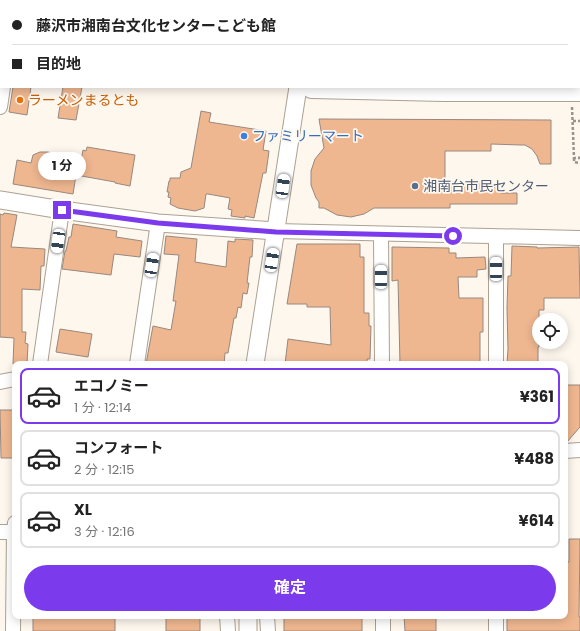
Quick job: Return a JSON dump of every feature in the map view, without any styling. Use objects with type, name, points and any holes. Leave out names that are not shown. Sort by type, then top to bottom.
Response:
[{"type":"highway","points":[[444,88],[576,90]]},
{"type":"street","points":[[0,107],[3,88]]},
{"type":"street","points":[[255,361],[298,88]]},
{"type":"street","points":[[0,200],[158,223],[276,232],[580,238]]},
{"type":"street","points":[[40,361],[62,210]]},
{"type":"street","points":[[137,361],[158,223]]},
{"type":"street","points":[[381,234],[382,361]]},
{"type":"street","points":[[496,237],[496,361]]},
{"type":"street","points":[[0,382],[12,380]]},
{"type":"street","points":[[568,450],[580,450]]},
{"type":"street","points":[[11,530],[12,580]]},
{"type":"street","points":[[13,619],[13,631]]},
{"type":"street","points":[[227,619],[228,631]]},
{"type":"street","points":[[248,619],[248,631]]},
{"type":"street","points":[[267,619],[268,631]]},
{"type":"street","points":[[383,619],[383,631]]},
{"type":"street","points":[[496,619],[496,631]]},
{"type":"path","points":[[576,90],[573,121],[574,162],[580,163]]},
{"type":"path","points":[[573,121],[580,121]]},
{"type":"path","points":[[574,158],[580,157]]},
{"type":"building","name":"ラーメンまるとも","points":[[13,88],[31,88],[27,115],[9,112]]},
{"type":"building","points":[[63,88],[82,88],[76,120],[58,118]]},
{"type":"building","points":[[201,111],[211,113],[209,122],[266,131],[263,150],[269,151],[266,173],[263,173],[254,218],[245,216],[245,218],[231,216],[232,210],[228,209],[230,198],[208,194],[206,194],[204,208],[195,211],[178,208],[170,204],[171,198],[168,197],[169,192],[167,192],[170,178],[180,178],[181,172],[191,168]]},
{"type":"building","points":[[319,119],[551,120],[551,164],[540,164],[532,149],[525,145],[491,144],[491,151],[445,151],[445,182],[490,182],[490,187],[501,187],[501,193],[517,193],[517,204],[450,204],[450,208],[374,208],[364,214],[351,217],[337,215],[324,208],[319,208],[319,202],[311,185],[311,171],[315,159],[324,148]]},
{"type":"building","points":[[87,147],[135,155],[130,186],[76,175],[73,194],[13,184],[17,160],[31,163],[33,155],[40,152],[48,152],[59,155],[58,162],[80,166],[83,150],[86,151]]},
{"type":"building","points":[[4,213],[17,215],[11,247],[45,249],[44,266],[41,266],[40,290],[22,289],[22,332],[26,332],[25,343],[28,344],[27,361],[13,361],[14,338],[0,337],[0,214],[3,215]]},
{"type":"building","points":[[73,224],[117,231],[116,237],[142,241],[140,257],[114,254],[111,275],[62,269],[65,251],[69,237],[71,237]]},
{"type":"building","points":[[166,236],[197,239],[195,262],[226,267],[228,241],[235,242],[235,239],[253,240],[252,257],[250,257],[247,283],[249,283],[247,294],[243,293],[241,308],[238,307],[236,318],[234,318],[228,353],[225,353],[224,361],[147,361],[153,326],[171,330],[176,301],[173,301],[179,255],[164,254]]},
{"type":"building","points":[[297,244],[360,244],[360,257],[364,257],[364,313],[369,313],[369,326],[371,326],[370,359],[367,359],[367,361],[285,361],[288,339],[331,345],[330,307],[307,307],[307,304],[287,304]]},
{"type":"building","points":[[512,246],[537,248],[579,247],[580,298],[544,298],[544,310],[539,310],[539,313],[532,313],[532,349],[538,349],[538,361],[507,361],[508,276],[511,276]]},
{"type":"building","points":[[392,247],[449,248],[449,253],[456,253],[456,258],[485,257],[486,269],[477,270],[477,277],[458,277],[459,298],[483,298],[483,332],[480,332],[480,361],[400,361],[398,280],[392,281]]},
{"type":"building","points":[[60,329],[92,334],[88,357],[56,352]]},
{"type":"building","points":[[568,385],[580,385],[580,427],[568,441]]},
{"type":"building","points":[[0,410],[12,410],[12,458],[1,458]]},
{"type":"building","points":[[569,539],[580,539],[580,631],[507,631],[507,619],[568,619]]},
{"type":"building","points":[[33,619],[115,619],[115,631],[33,631]]},
{"type":"building","points":[[166,619],[200,619],[200,631],[166,631]]},
{"type":"building","points":[[284,619],[362,619],[362,631],[284,631]]},
{"type":"building","points":[[404,619],[436,619],[436,631],[405,631]]},
{"type":"place","name":"ラーメンまるとも","points":[[20,100]]},
{"type":"place","name":"ファミリーマート","points":[[244,136]]},
{"type":"place","name":"湘南台市民センター","points":[[415,186]]},
{"type":"route","points":[[62,210],[158,223],[276,232],[453,236]]}]
